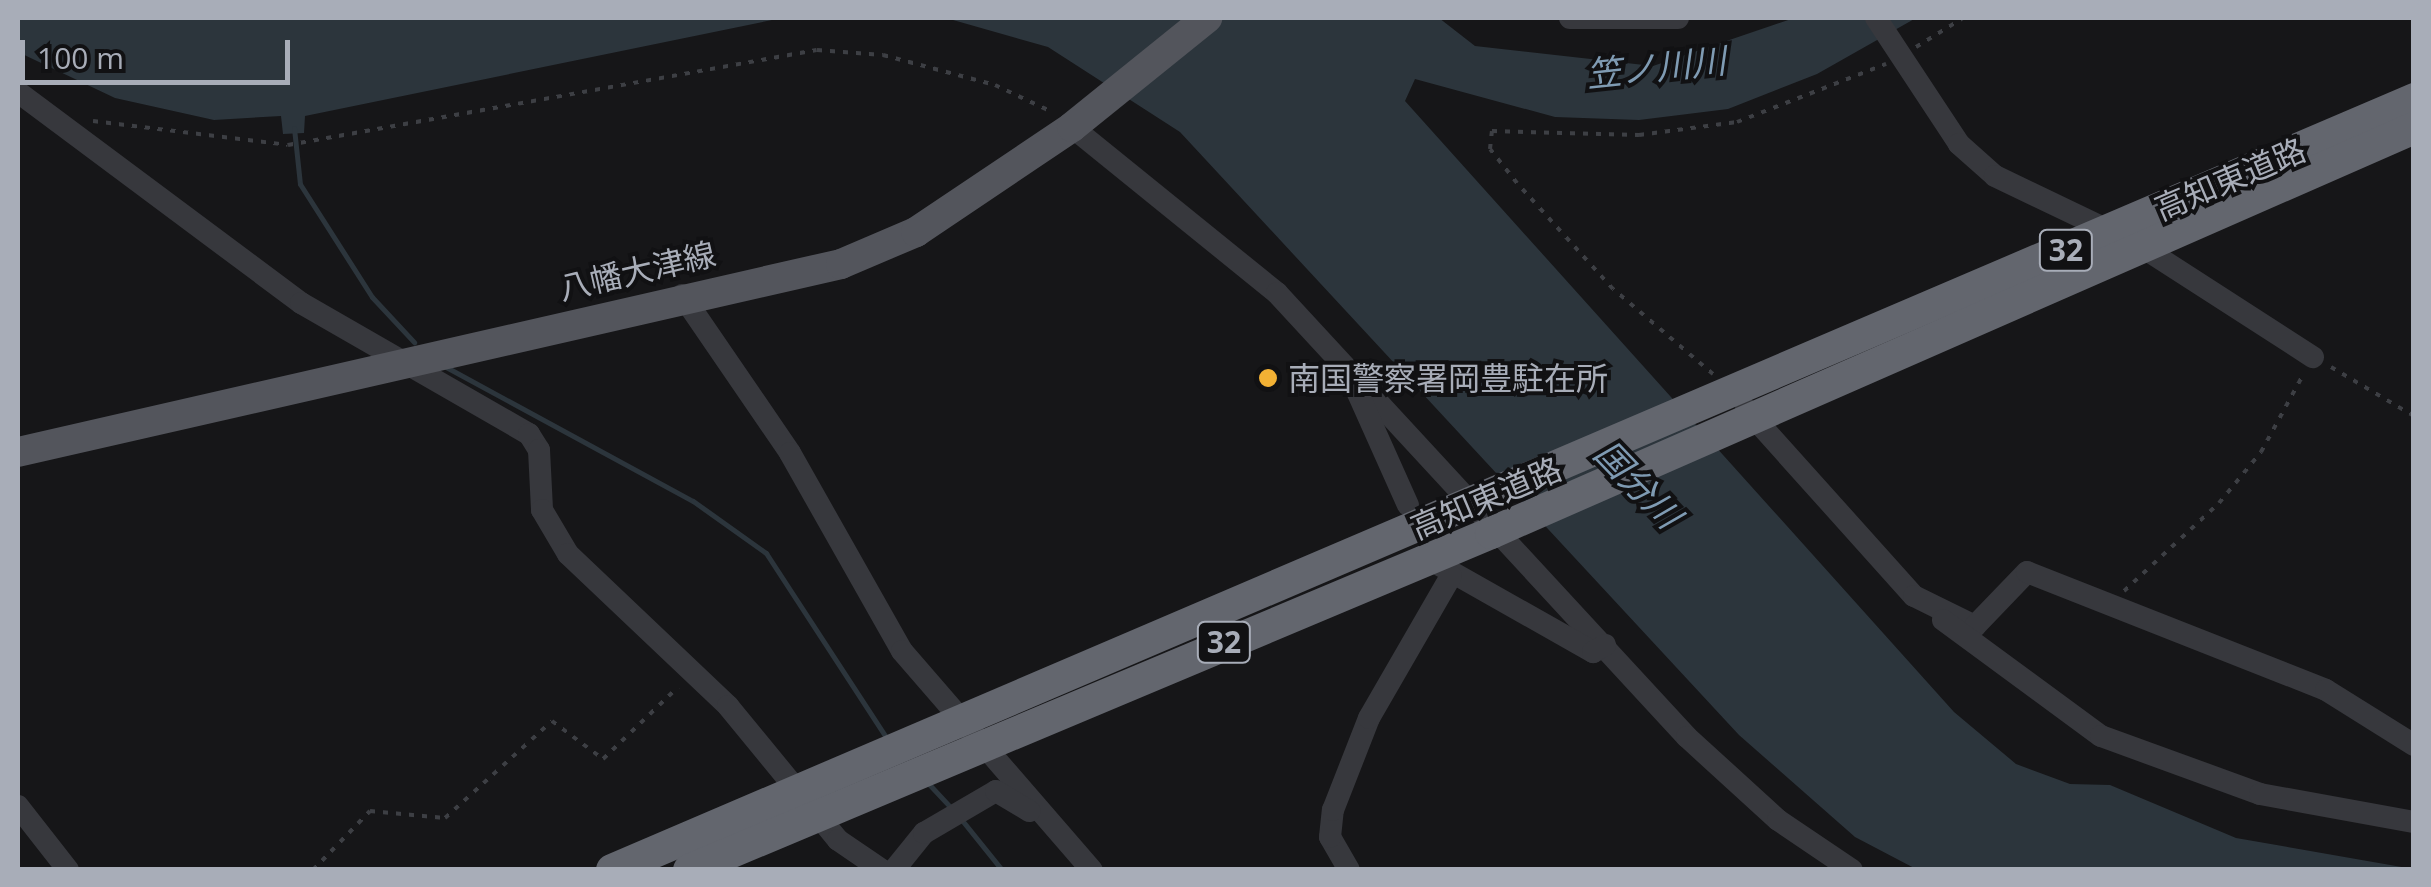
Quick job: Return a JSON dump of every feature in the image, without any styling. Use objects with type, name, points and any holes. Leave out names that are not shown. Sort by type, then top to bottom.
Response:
[{"type":"highway","name":"高知東道路","points":[[2126,238],[2414,99]]},
{"type":"highway","name":"高知東道路","points":[[612,870],[804,803],[1476,503],[1733,407],[2126,238],[2414,128]]},
{"type":"highway","name":"高知東道路","points":[[967,731],[1500,529],[1733,407]]},
{"type":"highway","name":"高知東道路","points":[[689,870],[804,803]]},
{"type":"main road","name":"八幡大津線","points":[[18,452],[682,295],[841,264],[916,232],[1076,124],[1207,18]]},
{"type":"street","points":[[1570,18],[1678,18]]},
{"type":"street","points":[[1876,18],[1958,144],[1994,176],[2126,238],[2314,357]]},
{"type":"street","points":[[18,92],[49,110],[128,180],[398,362],[535,440],[538,496],[562,546],[692,673],[804,803],[882,870]]},
{"type":"street","points":[[1076,124],[1202,228],[1348,368],[1605,645],[1752,796],[1852,870]]},
{"type":"street","points":[[682,295],[790,454],[844,562],[967,731],[1060,825],[1092,870]]},
{"type":"street","points":[[1348,368],[1408,505]]},
{"type":"street","points":[[1733,407],[1914,596],[2024,687],[2101,736],[2188,772],[2414,822]]},
{"type":"street","points":[[1349,870],[1330,837],[1332,810],[1369,718],[1446,571],[1593,652],[1605,645]]},
{"type":"street","points":[[1975,626],[2027,572],[2326,690],[2414,745]]},
{"type":"street","points":[[1914,596],[1975,626],[2024,687]]},
{"type":"street","points":[[894,870],[924,833],[996,792],[1060,825]]},
{"type":"street","points":[[18,806],[68,870]]},
{"type":"path","points":[[1733,407],[1613,289],[1487,140],[1508,127],[1639,136],[1737,122],[1900,54],[1962,18]]},
{"type":"path","points":[[49,110],[126,131],[288,146],[817,50],[884,55],[995,86],[1076,124]]},
{"type":"path","points":[[2110,604],[2219,503],[2261,452],[2314,357],[2414,416]]},
{"type":"path","points":[[313,870],[370,810],[445,818],[552,721],[603,759],[692,673]]},
{"type":"water","points":[[18,18],[782,18],[305,116],[304,133],[283,134],[281,116],[214,120],[115,98],[18,52]]},
{"type":"water","points":[[946,18],[1439,18],[1475,46],[1653,66],[1794,18],[1916,18],[1817,74],[1728,109],[1639,120],[1555,117],[1415,79],[1405,101],[1954,712],[2016,764],[2070,784],[2110,785],[2236,838],[2413,869],[1916,869],[1855,837],[1739,735],[1180,132],[1048,47]]},
{"type":"waterway","points":[[294,128],[300,184],[372,297],[414,342]]},
{"type":"waterway","points":[[446,367],[693,501],[766,553],[886,737]]},
{"type":"waterway","points":[[927,782],[950,807]]},
{"type":"waterway","points":[[961,819],[1002,870]]},
{"type":"place","name":"南国警察署岡豊駐在所","points":[[1268,378]]},
{"type":"water label","name":"笠ノ川川","points":[[1656,67]]},
{"type":"water label","name":"国分川","points":[[1638,484]]}]
